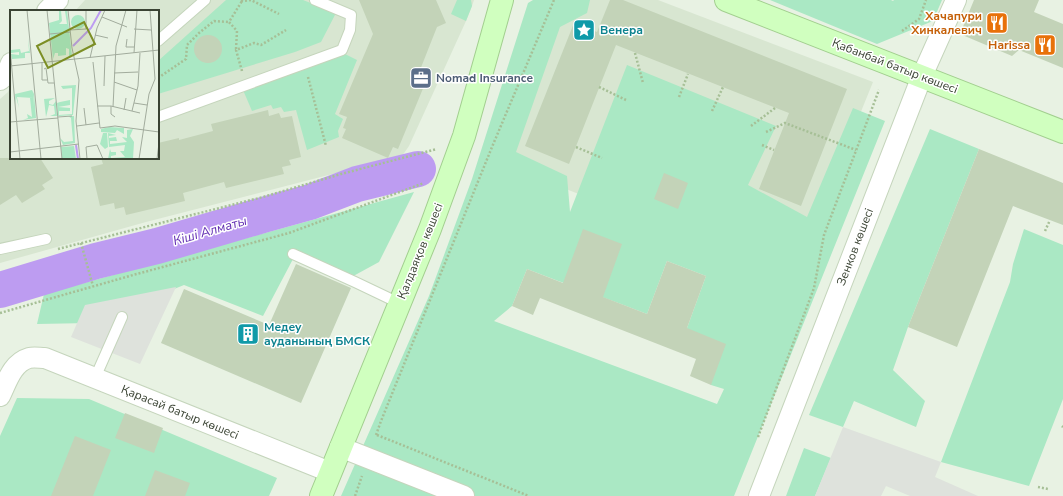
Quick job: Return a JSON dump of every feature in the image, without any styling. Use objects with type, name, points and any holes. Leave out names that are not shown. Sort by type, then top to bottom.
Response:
[{"type":"street","points":[[48,10],[58,0]]},
{"type":"street","name":"Қалдаяқов көшесі","points":[[320,496],[430,229],[464,136],[502,0]]},
{"type":"street","name":"Қабанбай батыр көшесі","points":[[726,0],[1063,132]]},
{"type":"street","name":"Зенков көшесі","points":[[759,496],[922,76],[956,0]]},
{"type":"street","points":[[0,80],[6,75],[10,65]]},
{"type":"street","name":"Қарасай батыр көшесі","points":[[0,396],[17,364],[29,358],[46,358],[330,472]]},
{"type":"street","points":[[340,447],[464,496]]},
{"type":"lane","points":[[159,39],[205,0]]},
{"type":"lane","points":[[159,117],[342,50],[350,30],[351,15],[315,0]]},
{"type":"lane","points":[[0,249],[46,239]]},
{"type":"lane","points":[[293,254],[399,304]]},
{"type":"lane","points":[[95,378],[122,318]]},
{"type":"path","points":[[229,22],[242,0],[251,0],[279,14]]},
{"type":"path","points":[[375,439],[492,147],[554,0]]},
{"type":"path","points":[[902,31],[919,18],[926,0]]},
{"type":"path","points":[[159,77],[186,59],[187,45],[214,21],[229,22],[237,31],[236,50],[245,85]]},
{"type":"path","points":[[236,50],[254,43],[261,45],[286,30]]},
{"type":"path","points":[[636,53],[643,83]]},
{"type":"path","points":[[304,64],[326,146]]},
{"type":"path","points":[[679,97],[688,74]]},
{"type":"path","points":[[599,87],[626,100]]},
{"type":"path","points":[[712,111],[723,87]]},
{"type":"path","points":[[757,440],[814,288],[824,235],[879,90]]},
{"type":"path","points":[[751,126],[775,108]]},
{"type":"path","points":[[766,132],[786,123],[856,150]]},
{"type":"path","points":[[762,145],[774,150]]},
{"type":"path","points":[[576,147],[602,158]]},
{"type":"path","points":[[51,250],[262,197],[436,149]]},
{"type":"path","points":[[0,313],[289,232],[425,183]]},
{"type":"path","points":[[1045,231],[1050,220]]},
{"type":"path","points":[[81,243],[93,286]]},
{"type":"path","points":[[376,435],[529,496]]},
{"type":"path","points":[[355,496],[363,474]]},
{"type":"path","points":[[1038,486],[1048,489]]},
{"type":"shaded area","points":[[85,0],[474,0],[466,21],[409,146],[402,156],[146,222],[0,263],[0,99],[8,92],[10,87],[10,159],[159,159],[159,10],[76,10]]},
{"type":"shaded area","points":[[569,0],[658,0],[873,82],[793,279],[503,164]]},
{"type":"shaded area","points":[[176,287],[140,364],[71,337],[85,305]]},
{"type":"shaded area","points":[[843,427],[941,462],[935,477],[978,496],[910,496],[886,486],[881,496],[815,496]]},
{"type":"green space","points":[[226,0],[303,0],[336,13],[321,42],[295,52],[159,94],[159,60]]},
{"type":"green space","points":[[457,0],[471,0],[472,6],[466,21],[451,14]]},
{"type":"green space","points":[[533,0],[590,0],[587,13],[560,27],[516,152],[567,176],[570,212],[627,65],[776,126],[748,185],[807,217],[853,108],[885,121],[734,496],[341,496],[429,296],[472,179],[528,3]],"holes":[[[667,261],[706,276],[687,328],[711,385],[724,389],[717,404],[494,321],[512,306],[527,269],[647,314]]]},
{"type":"green space","points":[[770,0],[942,0],[933,21],[877,44]]},
{"type":"green space","points":[[345,54],[357,60],[335,114],[343,119],[338,131],[339,137],[307,150],[296,110],[284,112],[281,107],[273,109],[271,105],[252,111],[243,90]]},
{"type":"green space","points":[[930,129],[979,149],[908,327],[893,370],[925,401],[916,427],[854,401],[843,427],[809,415]]},
{"type":"green space","points":[[414,192],[379,262],[346,280],[293,259],[263,316],[184,285],[90,323],[37,324],[44,294]]},
{"type":"green space","points":[[1024,229],[1063,245],[1063,399],[1029,486],[941,462],[1010,282],[1013,264]]},
{"type":"green space","points":[[17,398],[89,399],[277,478],[269,496],[0,496],[0,436]]},
{"type":"green space","points":[[804,448],[831,458],[815,496],[786,496]]},
{"type":"building","points":[[359,0],[436,0],[446,23],[437,27],[420,70],[429,74],[398,149],[393,147],[388,158],[342,138],[346,129],[343,128],[347,117],[339,114],[373,34]]},
{"type":"building","points":[[610,0],[623,0],[847,89],[801,206],[759,189],[789,113],[616,45],[569,164],[525,146],[574,23],[597,32]]},
{"type":"building","name":"Хачапури Хинкалевич","points":[[974,0],[1039,0],[1034,12],[1063,24],[1063,68],[1019,50],[1012,56],[960,34]]},
{"type":"building","points":[[208,35],[218,39],[222,49],[218,59],[208,63],[198,59],[194,49],[198,39]]},
{"type":"building","points":[[268,110],[269,116],[279,113],[281,118],[292,116],[301,157],[289,160],[291,165],[282,167],[284,174],[226,188],[224,182],[183,193],[185,201],[126,215],[124,207],[115,209],[114,203],[100,206],[91,167],[103,164],[101,159],[159,159],[159,143],[179,138],[179,140],[213,131],[211,124]]},
{"type":"building","points":[[979,149],[1063,183],[1063,225],[1013,206],[957,347],[908,327]]},
{"type":"building","points":[[0,158],[41,159],[53,178],[42,185],[45,189],[22,203],[16,195],[0,205]]},
{"type":"building","points":[[664,173],[688,183],[678,209],[654,199]]},
{"type":"building","points":[[583,229],[622,244],[603,297],[647,314],[667,261],[706,276],[687,328],[726,344],[711,385],[690,376],[696,359],[540,298],[533,315],[512,306],[527,269],[563,283]]},
{"type":"building","name":"Медеу ауданының БМСК","points":[[296,264],[351,288],[301,403],[161,343],[184,289],[269,325]]},
{"type":"building","points":[[125,413],[163,428],[154,453],[115,438]]},
{"type":"building","points":[[75,436],[111,450],[93,496],[51,496]]},
{"type":"building","points":[[155,470],[190,483],[185,496],[145,496]]},
{"type":"waterway","name":"Кіші Алматы","points":[[0,290],[96,261],[157,246],[310,202],[357,184],[418,169]]},
{"type":"place","name":"Хачапури Хинкалевич","points":[[997,23]]},
{"type":"place","name":"Венера","points":[[584,30]]},
{"type":"place","name":"Harissa","points":[[1045,45]]},
{"type":"place","name":"Nomad Insurance","points":[[421,78]]},
{"type":"place","name":"Медеу ауданының БМСК","points":[[248,334]]}]
